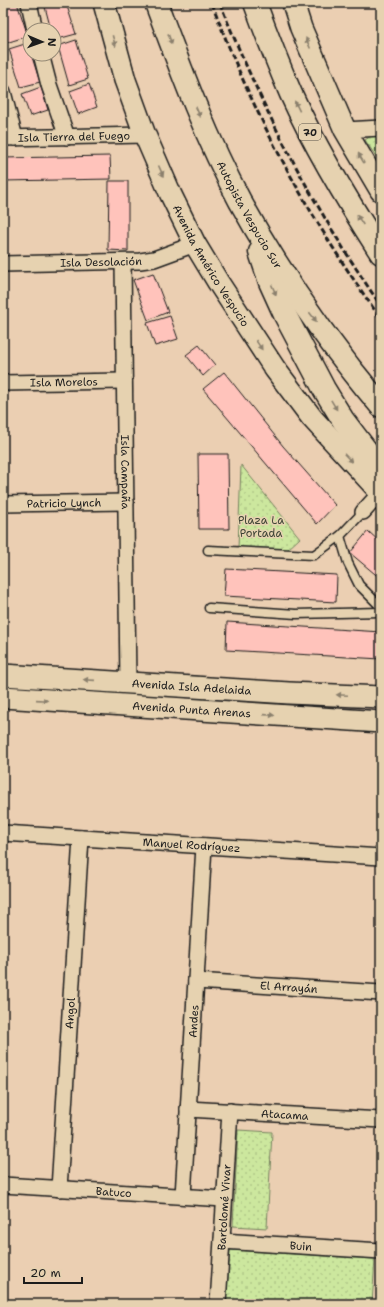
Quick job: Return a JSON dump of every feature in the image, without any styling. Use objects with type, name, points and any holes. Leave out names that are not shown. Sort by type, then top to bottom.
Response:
[{"type":"highway","name":"Autopista Vespucio Sur","points":[[156,3],[198,111],[240,201],[273,257],[305,306],[381,406]]},
{"type":"highway","name":"70","points":[[255,3],[291,94],[352,207],[381,253]]},
{"type":"highway","points":[[240,201],[270,282],[298,340],[324,389],[344,420],[381,470]]},
{"type":"main road","name":"Avenida Américo Vespucio","points":[[104,3],[125,80],[145,135],[171,195],[195,244],[218,282],[280,375],[312,418],[381,493]]},
{"type":"main road","points":[[293,3],[345,130],[381,191]]},
{"type":"main road","name":"Avenida Isla Adelaida","points":[[3,674],[281,693],[381,697]]},
{"type":"main road","name":"Avenida Punta Arenas","points":[[3,698],[381,722]]},
{"type":"street","points":[[29,3],[33,22]]},
{"type":"street","points":[[43,62],[49,85],[67,137]]},
{"type":"street","points":[[3,92],[9,138]]},
{"type":"street","points":[[345,130],[381,128]]},
{"type":"street","name":"Isla Tierra del Fuego","points":[[9,138],[145,135]]},
{"type":"street","name":"Isla Desolación","points":[[3,264],[123,262],[154,259],[195,244]]},
{"type":"street","name":"Isla Campaña","points":[[123,262],[128,683]]},
{"type":"street","name":"Isla Morelos","points":[[3,384],[124,381]]},
{"type":"street","points":[[363,512],[381,493]]},
{"type":"street","name":"Patricio Lynch","points":[[3,504],[126,502]]},
{"type":"street","name":"Manuel Rodríguez","points":[[3,833],[381,857]]},
{"type":"street","name":"Angol","points":[[59,1189],[80,838]]},
{"type":"street","name":"Andes","points":[[183,1196],[204,846]]},
{"type":"street","name":"El Arrayán","points":[[196,981],[381,993]]},
{"type":"street","name":"Atacama","points":[[188,1109],[381,1120]]},
{"type":"street","name":"Bartolomé Vivar","points":[[218,1304],[230,1111]]},
{"type":"street","name":"Batuco","points":[[3,1185],[224,1199]]},
{"type":"street","name":"Buin","points":[[222,1241],[381,1251]]},
{"type":"lane","points":[[208,550],[314,555],[340,536],[363,512]]},
{"type":"lane","points":[[340,536],[348,562],[359,585],[381,607]]},
{"type":"lane","points":[[209,608],[296,614],[381,612]]},
{"type":"green space","points":[[376,133],[381,133],[381,164],[365,140]]},
{"type":"green space","name":"Plaza La Portada","points":[[241,465],[300,538],[287,550],[238,549]]},
{"type":"green space","points":[[238,1130],[272,1132],[267,1228],[233,1226]]},
{"type":"green space","points":[[230,1250],[375,1259],[372,1304],[226,1304]]},
{"type":"building","points":[[3,3],[17,3],[23,22],[22,22],[22,38],[6,43],[3,33]]},
{"type":"building","points":[[44,3],[66,3],[76,34],[62,38],[62,22],[49,22]]},
{"type":"building","points":[[76,40],[88,79],[69,85],[62,60],[62,45]]},
{"type":"building","points":[[22,45],[22,62],[34,62],[40,82],[21,87],[9,49]]},
{"type":"building","points":[[89,84],[97,107],[78,114],[70,91]]},
{"type":"building","points":[[41,87],[48,110],[30,116],[22,94]]},
{"type":"building","points":[[110,156],[111,179],[3,181],[3,158]]},
{"type":"building","points":[[109,181],[128,181],[128,251],[108,250]]},
{"type":"building","points":[[153,273],[168,312],[148,320],[133,280]]},
{"type":"building","points":[[170,316],[178,339],[155,346],[147,323]]},
{"type":"building","points":[[199,345],[215,365],[203,376],[186,355]]},
{"type":"building","points":[[224,372],[283,446],[335,505],[317,524],[203,389]]},
{"type":"building","points":[[198,454],[228,454],[229,529],[199,529]]},
{"type":"building","points":[[368,531],[381,543],[381,579],[350,553]]},
{"type":"building","points":[[226,569],[337,575],[336,602],[224,596]]},
{"type":"building","points":[[227,622],[381,632],[381,659],[226,650]]},
{"type":"railway","points":[[212,3],[246,86],[286,167],[331,244],[381,319]]},
{"type":"railway","points":[[220,3],[236,43],[272,121],[292,159],[334,234],[381,306]]}]
